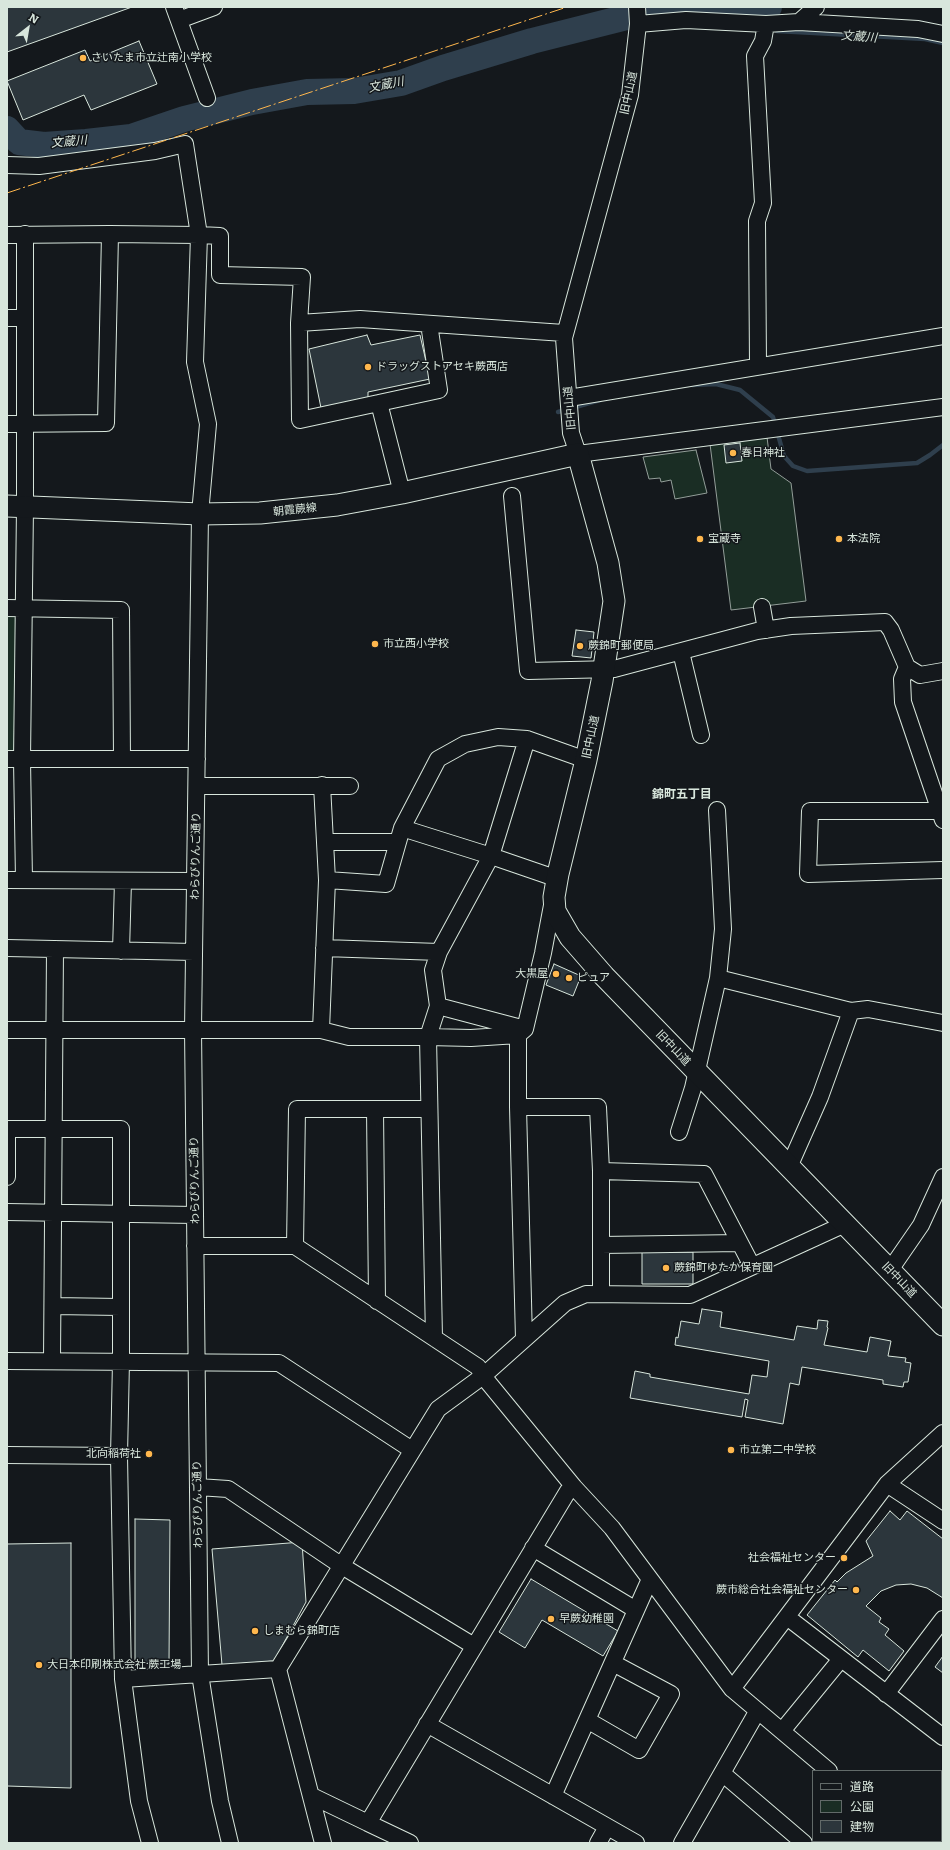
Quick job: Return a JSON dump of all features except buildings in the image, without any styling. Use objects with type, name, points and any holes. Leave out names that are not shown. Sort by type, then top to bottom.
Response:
[{"type":"main road","name":"朝霞蕨線","points":[[16,506],[200,514],[260,513],[330,506],[402,493],[578,454]]},
{"type":"main road","name":"旧中山道","points":[[578,454],[608,564],[614,601],[604,670],[586,760],[556,888],[555,911],[570,937],[604,976],[943,1325]]},
{"type":"street","points":[[207,98],[177,13],[214,7]]},
{"type":"street","points":[[799,22],[816,7]]},
{"type":"street","points":[[638,17],[766,24],[799,22],[918,29],[943,34]]},
{"type":"street","name":"旧中山道","points":[[578,454],[571,433],[564,333],[630,96],[638,17]]},
{"type":"street","points":[[758,365],[757,221],[763,203],[755,56],[763,40],[766,24]]},
{"type":"street","name":"わらびりんご通り","points":[[7,165],[39,166],[155,151],[185,144],[199,235],[195,362],[208,424],[200,514],[193,1029],[200,1674],[220,1802],[230,1843]]},
{"type":"street","points":[[24,880],[15,759],[24,608],[16,506],[25,424],[25,234]]},
{"type":"street","points":[[7,235],[110,234],[220,236],[220,275],[302,277],[299,323],[300,420],[439,390],[429,324]]},
{"type":"street","points":[[7,424],[106,423],[110,234]]},
{"type":"street","points":[[7,318],[25,318]]},
{"type":"street","points":[[299,323],[360,319],[564,333]]},
{"type":"street","points":[[569,398],[758,365],[943,336]]},
{"type":"street","points":[[379,403],[402,493]]},
{"type":"street","points":[[578,454],[943,407]]},
{"type":"street","points":[[512,496],[528,671],[614,669],[766,630],[791,626],[886,622],[907,667],[920,675],[943,671]]},
{"type":"street","points":[[762,606],[766,630]]},
{"type":"street","points":[[7,608],[121,610],[122,760]]},
{"type":"street","points":[[681,652],[701,735]]},
{"type":"street","points":[[907,667],[902,679],[903,702],[942,815],[810,811],[808,874],[943,870]]},
{"type":"street","points":[[327,880],[386,884],[400,835],[438,759],[465,744],[498,737],[527,739],[586,760]]},
{"type":"street","points":[[434,1338],[428,1037],[438,1006],[433,970],[439,952],[491,856],[527,739]]},
{"type":"street","points":[[15,759],[197,760]]},
{"type":"street","points":[[321,1030],[327,880],[322,785]]},
{"type":"street","points":[[197,786],[350,786]]},
{"type":"street","points":[[679,1132],[693,1088],[718,978],[723,930],[717,810]]},
{"type":"street","points":[[325,842],[400,835],[491,856],[556,888],[548,923],[544,953],[522,1032],[518,1107],[524,1340]]},
{"type":"street","points":[[7,880],[195,880]]},
{"type":"street","points":[[120,951],[123,881]]},
{"type":"street","points":[[7,948],[194,952]]},
{"type":"street","points":[[324,948],[439,952]]},
{"type":"street","points":[[52,1360],[54,949]]},
{"type":"street","points":[[718,978],[851,1011],[868,1009],[943,1023]]},
{"type":"street","points":[[438,1006],[522,1032]]},
{"type":"street","points":[[789,1167],[820,1097],[851,1011]]},
{"type":"street","points":[[7,1030],[321,1030],[349,1037],[471,1038],[522,1032]]},
{"type":"street","points":[[518,1107],[598,1107],[601,1171],[601,1294]]},
{"type":"street","points":[[295,1246],[297,1109],[429,1108]]},
{"type":"street","points":[[375,1109],[377,1301]]},
{"type":"street","points":[[7,1177],[7,1129],[121,1129],[121,1361],[119,1456],[123,1679],[139,1801],[150,1843]]},
{"type":"street","points":[[601,1171],[704,1174],[752,1266]]},
{"type":"street","points":[[890,1270],[921,1225],[943,1177]]},
{"type":"street","points":[[7,1212],[195,1215]]},
{"type":"street","points":[[324,1843],[278,1669],[438,1409],[483,1376],[565,1303],[586,1294],[690,1294],[845,1224]]},
{"type":"street","points":[[601,1245],[740,1243]]},
{"type":"street","points":[[195,1246],[295,1246],[478,1367],[483,1376],[574,1487],[612,1528],[732,1689],[757,1712],[828,1770]]},
{"type":"street","points":[[53,1306],[120,1306]]},
{"type":"street","points":[[7,1360],[279,1363],[412,1450]]},
{"type":"street","points":[[732,1689],[888,1484],[943,1433]]},
{"type":"street","points":[[7,1455],[119,1456]]},
{"type":"street","points":[[888,1484],[943,1521]]},
{"type":"street","points":[[198,1487],[228,1489],[342,1566],[474,1646]]},
{"type":"street","points":[[368,1823],[568,1490],[574,1487]]},
{"type":"street","points":[[533,1548],[636,1610]]},
{"type":"street","points":[[553,1796],[650,1579]]},
{"type":"street","points":[[787,1617],[943,1738]]},
{"type":"street","points":[[886,1694],[943,1619]]},
{"type":"street","points":[[782,1731],[841,1659]]},
{"type":"street","points":[[587,1720],[639,1750],[671,1694],[613,1663]]},
{"type":"street","points":[[123,1679],[278,1669]]},
{"type":"street","points":[[682,1843],[757,1712]]},
{"type":"street","points":[[427,1724],[636,1843]]},
{"type":"street","points":[[722,1773],[804,1843]]},
{"type":"street","points":[[312,1796],[410,1843]]},
{"type":"street","points":[[598,1843],[607,1827]]},
{"type":"green space","points":[[767,437],[771,469],[791,483],[806,601],[731,610],[710,444]]},
{"type":"green space","points":[[696,450],[707,493],[675,499],[671,480],[661,482],[660,478],[649,479],[643,457]]},
{"type":"green space","points":[[7,608],[24,608],[22,760],[7,759]]},
{"type":"waterway","name":"文蔵川","points":[[7,129],[19,142],[44,145],[131,137],[184,119],[252,102],[307,92],[354,91],[401,83],[443,68],[532,41],[647,12],[767,10],[769,7]]},
{"type":"waterway","points":[[767,10],[771,21]]},
{"type":"waterway","name":"文蔵川","points":[[777,31],[925,39],[943,43]]},
{"type":"waterway","points":[[692,385],[716,384],[740,390],[773,417],[784,456],[793,466],[807,471],[917,463],[943,445]]},
{"type":"waterway","points":[[558,412],[600,400]]},
{"type":"power","points":[[7,193],[567,7]]},
{"type":"place","name":"さいたま市立辻南小学校","points":[[83,58]]},
{"type":"place","name":"ドラッグストアセキ蕨西店","points":[[368,367]]},
{"type":"place","name":"春日神社","points":[[733,453]]},
{"type":"place","name":"宝蔵寺","points":[[700,539]]},
{"type":"place","name":"本法院","points":[[839,539]]},
{"type":"place","name":"市立西小学校","points":[[375,644]]},
{"type":"place","name":"蕨錦町郵便局","points":[[580,646]]},
{"type":"place","name":"大黒屋","points":[[556,974]]},
{"type":"place","name":"ピュア","points":[[569,978]]},
{"type":"place","name":"蕨錦町ゆたか保育園","points":[[666,1268]]},
{"type":"place","name":"市立第二中学校","points":[[731,1450]]},
{"type":"place","name":"北向稲荷社","points":[[149,1454]]},
{"type":"place","name":"社会福祉センター","points":[[844,1558]]},
{"type":"place","name":"蕨市総合社会福祉センター","points":[[856,1590]]},
{"type":"place","name":"早蕨幼稚園","points":[[551,1619]]},
{"type":"place","name":"しまむら錦町店","points":[[255,1631]]},
{"type":"place","name":"大日本印刷株式会社 蕨工場","points":[[39,1665]]},
{"type":"district","name":"錦町五丁目","points":[[682,794]]}]
